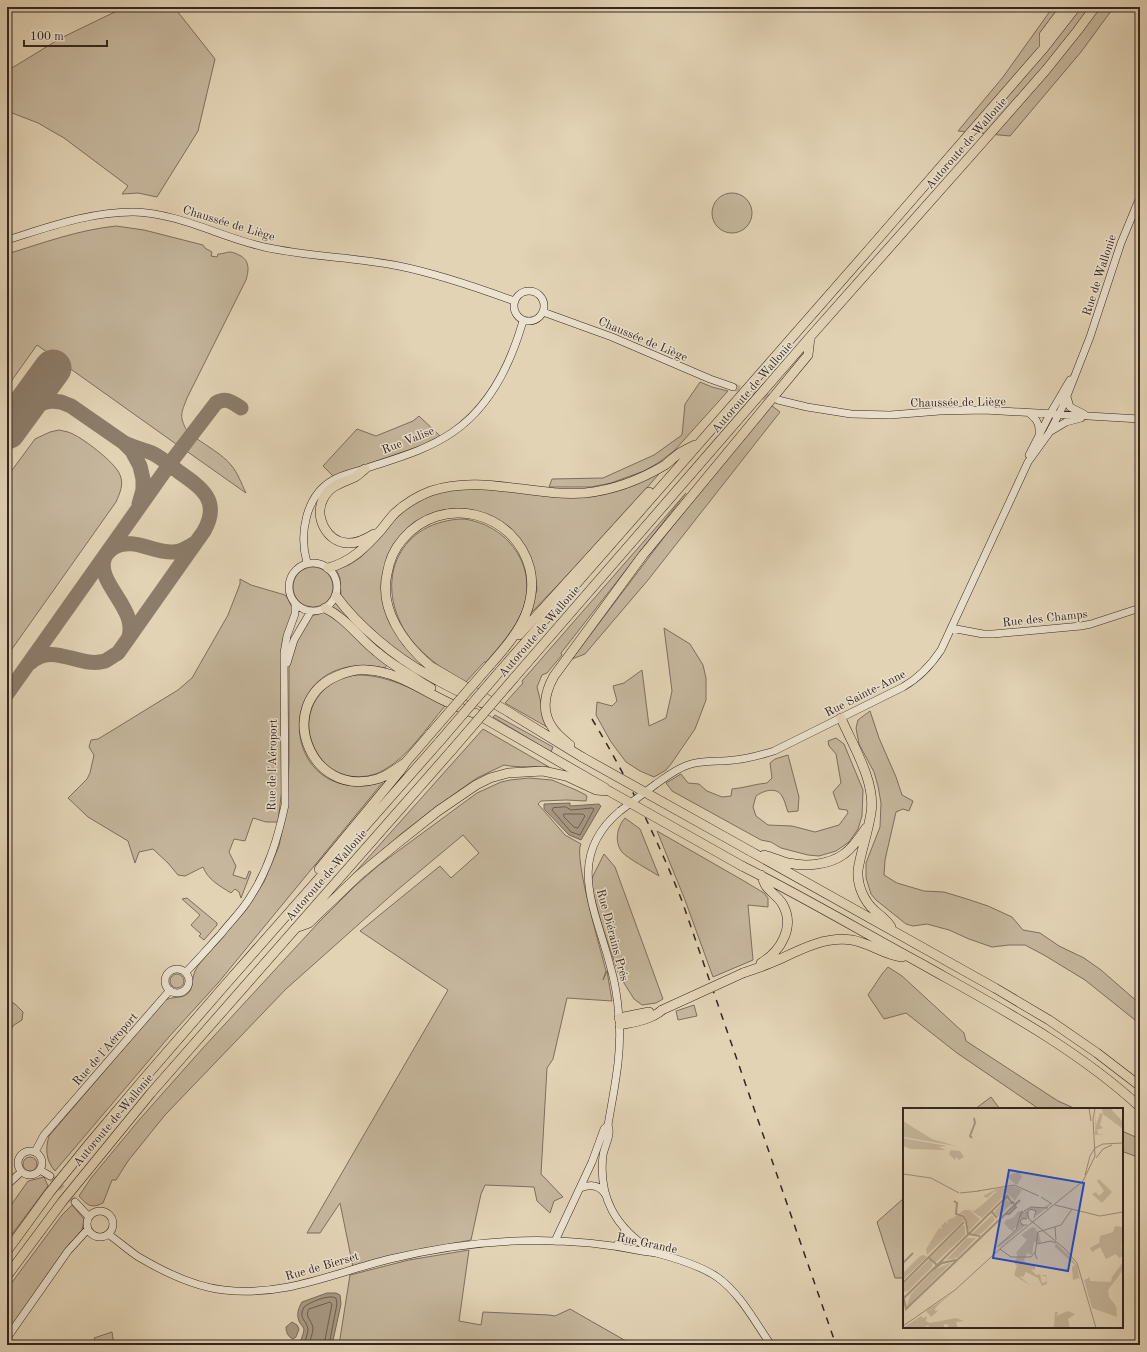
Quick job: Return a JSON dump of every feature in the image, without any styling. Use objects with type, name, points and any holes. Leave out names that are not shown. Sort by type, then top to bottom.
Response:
[{"type":"highway","points":[[1044,48],[1044,35],[1064,7]]},
{"type":"highway","name":"Autoroute de Wallonie","points":[[7,1251],[50,1192],[88,1145],[226,984],[1044,48],[1076,7]]},
{"type":"highway","name":"Autoroute de Wallonie","points":[[7,1276],[62,1202],[141,1105],[810,338],[1041,76],[1095,7]]},
{"type":"highway","points":[[558,739],[548,718],[546,708],[547,691],[554,676],[643,554],[808,355],[810,338]]},
{"type":"highway","points":[[328,568],[336,566],[352,558],[382,530],[395,514],[407,503],[422,495],[445,487],[483,485],[574,493],[609,489],[645,476],[666,464],[678,454],[700,443]]},
{"type":"highway","points":[[365,468],[357,476],[337,484],[328,491],[322,500],[320,509],[321,522],[326,531],[334,539],[341,542],[359,542],[382,530]]},
{"type":"highway","points":[[506,647],[515,640],[662,478],[673,474]]},
{"type":"highway","points":[[315,882],[318,870],[406,762],[431,733],[490,665],[506,647],[523,621],[528,608],[531,596],[531,580],[528,562],[524,551],[505,529],[495,522],[470,514],[457,512],[434,517],[413,529],[402,539],[388,566],[386,594],[388,608],[394,623],[412,649],[430,666],[507,711],[520,720]]},
{"type":"highway","points":[[336,596],[351,615],[400,658],[428,675],[502,713],[520,720],[558,739],[582,757],[995,988],[1049,1020],[1097,1053],[1140,1086]]},
{"type":"highway","points":[[325,608],[334,612],[376,652],[393,665],[567,767],[1041,1032],[1088,1065],[1140,1106]]},
{"type":"highway","points":[[406,762],[386,776],[368,781],[358,782],[346,780],[335,777],[328,772],[320,766],[306,740],[304,719],[306,709],[313,695],[324,683],[342,673],[365,670],[376,671],[399,678],[447,702],[476,714]]},
{"type":"highway","points":[[841,718],[864,768],[870,788],[872,805],[858,870],[861,891],[868,904],[889,923],[896,933]]},
{"type":"highway","points":[[296,928],[309,923],[359,875],[438,811],[476,785],[490,778],[508,773],[543,771],[563,775],[596,790],[609,790]]},
{"type":"highway","points":[[752,852],[773,857],[788,863],[804,865],[825,863],[845,854],[857,842],[868,826]]},
{"type":"highway","points":[[745,973],[768,959],[783,943],[787,924],[783,905],[766,887],[761,875]]},
{"type":"highway","points":[[620,1022],[659,1011],[812,945],[840,939],[851,940],[860,942],[894,956],[911,958]]},
{"type":"main road","name":"Rue de Wallonie","points":[[1059,414],[1081,361],[1121,243],[1140,197]]},
{"type":"main road","name":"Chaussée de Liège","points":[[7,240],[66,221],[90,216],[122,212],[147,213],[188,222],[242,241],[276,250],[314,256],[360,260],[429,273],[514,301]]},
{"type":"main road","points":[[532,291],[537,293],[543,301],[543,312],[541,316],[533,321],[523,321],[514,313],[514,301],[521,293],[532,291]]},
{"type":"main road","name":"Chaussée de Liège","points":[[543,312],[612,337],[710,379],[733,387]]},
{"type":"main road","name":"Rue Valise","points":[[308,564],[304,549],[304,529],[314,499],[324,486],[332,480],[344,475],[413,453],[436,443],[455,430],[475,412],[489,396],[500,379],[519,335],[523,321]]},
{"type":"main road","name":"Rue de Wallonie","points":[[1050,414],[1081,361]]},
{"type":"main road","points":[[1067,396],[1070,407],[1090,416]]},
{"type":"main road","name":"Chaussée de Liège","points":[[778,400],[807,407],[851,414],[890,415],[949,410],[984,410],[1140,419]]},
{"type":"main road","points":[[1029,412],[1038,423],[1040,430],[1038,436]]},
{"type":"main road","name":"Rue Sainte-Anne","points":[[682,767],[701,762],[756,757],[783,746],[903,687],[915,680],[928,668],[937,656],[951,628],[1028,462],[1038,436],[1050,414]]},
{"type":"main road","name":"Rue Sainte-Anne","points":[[1028,462],[1049,433],[1059,414]]},
{"type":"main road","points":[[1049,433],[1066,422],[1090,416]]},
{"type":"main road","points":[[315,563],[322,564],[328,568],[337,580],[338,588],[336,596],[332,602],[325,608],[318,611],[304,609],[295,603],[291,597],[289,584],[295,571],[301,566],[315,563]]},
{"type":"main road","name":"Rue de l'Aéroport","points":[[186,972],[252,896],[274,848],[285,805],[284,653],[287,636],[295,614],[295,603]]},
{"type":"main road","name":"Rue des Champs","points":[[951,628],[983,634],[1065,628],[1091,624],[1140,608]]},
{"type":"main road","name":"Rue de l'Aéroport","points":[[285,671],[294,640],[312,611]]},
{"type":"main road","name":"Rue Diérains Prés","points":[[655,1253],[637,1241],[625,1229],[611,1209],[605,1194],[602,1169],[619,1060],[620,1022],[617,996],[610,965],[590,895],[588,872],[593,849],[599,834],[609,821],[656,784],[682,767]]},
{"type":"main road","points":[[181,969],[186,972],[189,978],[189,986],[187,989],[180,993],[173,992],[167,988],[165,980],[172,970],[181,969]]},
{"type":"main road","name":"Rue de l'Aéroport","points":[[35,1152],[44,1135],[170,990]]},
{"type":"main road","name":"Rue Diérains Prés","points":[[555,1241],[580,1188],[604,1129],[608,1125]]},
{"type":"main road","points":[[30,1151],[35,1152],[42,1160],[40,1170],[34,1175],[25,1175],[21,1172],[18,1168],[18,1163],[22,1154],[30,1151]]},
{"type":"main road","points":[[40,1170],[50,1176]]},
{"type":"main road","points":[[7,1185],[21,1172]]},
{"type":"main road","points":[[580,1188],[594,1185],[601,1188],[605,1194]]},
{"type":"main road","points":[[75,1202],[89,1217]]},
{"type":"main road","points":[[101,1211],[109,1215],[112,1220],[112,1224],[108,1234],[101,1237],[94,1235],[88,1229],[87,1221],[89,1217],[92,1214],[101,1211]]},
{"type":"main road","points":[[7,1338],[68,1251],[88,1229]]},
{"type":"main road","points":[[616,1246],[623,1238],[625,1229]]},
{"type":"main road","name":"Rue de Bierset","points":[[108,1234],[136,1255],[158,1268],[181,1278],[222,1290],[240,1292],[265,1292],[301,1285],[365,1266],[427,1251],[466,1245],[555,1241]]},
{"type":"main road","points":[[80,1239],[94,1235]]},
{"type":"main road","name":"Rue Grande","points":[[555,1241],[616,1246],[655,1253],[711,1274],[735,1294],[770,1345]]},
{"type":"shaded area","points":[[125,7],[174,7],[215,59],[198,131],[157,197],[138,193],[122,194],[128,186],[64,138],[38,123],[7,111],[7,71],[61,38]]},
{"type":"shaded area","points":[[1053,7],[1114,7],[1081,52],[1010,136],[958,131],[1003,77]]},
{"type":"shaded area","points":[[736,193],[743,196],[749,202],[752,213],[751,221],[743,230],[736,233],[728,233],[721,230],[713,221],[712,209],[715,202],[724,194]]},
{"type":"shaded area","points":[[116,226],[144,230],[203,245],[212,252],[211,256],[217,257],[218,254],[229,252],[234,253],[243,257],[247,262],[248,273],[246,280],[183,408],[182,418],[187,431],[176,444],[37,345],[7,387],[7,254],[74,234]]},
{"type":"shaded area","points":[[700,382],[728,391],[674,451],[658,463],[644,471],[611,483],[591,487],[549,487],[552,479],[603,478],[654,455],[682,435],[685,404]]},
{"type":"shaded area","points":[[771,405],[780,412],[648,580],[585,654],[572,659],[668,532]]},
{"type":"shaded area","points":[[419,416],[440,436],[420,446],[333,476],[323,466],[357,429],[376,436],[413,421]]},
{"type":"shaded area","points":[[59,430],[68,432],[81,439],[105,457],[120,475],[122,482],[121,488],[116,502],[7,656],[7,477],[35,439],[50,432]]},
{"type":"shaded area","points":[[196,438],[219,454],[231,465],[238,475],[246,493],[185,450]]},
{"type":"shaded area","points":[[665,467],[604,537],[531,613],[537,589],[531,558],[516,534],[506,525],[492,516],[472,510],[422,518],[411,525],[400,536],[387,557],[390,624],[404,646],[422,664],[419,666],[410,661],[367,626],[341,597],[340,578],[336,569],[349,565],[361,557],[399,515],[410,505],[424,497],[455,487],[589,494]]},
{"type":"shaded area","points":[[686,493],[561,653],[562,655],[547,673],[542,675],[537,687],[547,727],[505,703],[523,683],[522,681]]},
{"type":"shaded area","points":[[464,519],[493,529],[506,539],[515,550],[522,563],[526,577],[527,593],[520,616],[502,643],[486,662],[484,662],[464,683],[432,660],[411,639],[405,631],[396,611],[392,591],[393,573],[399,556],[409,541],[424,529],[442,522]]},
{"type":"shaded area","points":[[313,567],[321,569],[327,573],[331,579],[333,587],[331,595],[327,601],[321,605],[313,607],[305,605],[299,601],[295,595],[293,587],[295,579],[299,573],[305,569]]},
{"type":"shaded area","points":[[240,579],[251,585],[285,595],[293,610],[285,636],[282,788],[278,822],[266,822],[253,818],[245,841],[234,839],[229,852],[236,866],[233,875],[246,879],[249,871],[251,872],[241,898],[239,892],[235,889],[231,893],[215,882],[208,876],[203,867],[185,876],[178,875],[153,849],[139,852],[135,863],[128,841],[88,817],[68,798],[87,779],[90,773],[94,755],[89,747],[91,740],[98,739],[108,733],[178,690],[192,678],[228,615],[240,584]]},
{"type":"shaded area","points":[[337,601],[409,666],[408,670],[396,663],[331,607]]},
{"type":"shaded area","points":[[325,612],[330,613],[388,663],[385,668],[347,667],[320,680],[304,702],[299,728],[305,753],[321,774],[347,785],[383,782],[218,983],[168,1038],[55,1171],[47,1155],[49,1136],[165,1000],[184,996],[189,992],[192,986],[194,973],[200,963],[246,910],[264,882],[279,846],[287,807],[289,762],[289,668],[294,646],[311,616]]},
{"type":"shaded area","points":[[664,628],[690,644],[703,665],[706,678],[706,700],[695,729],[666,770],[654,777],[640,771],[626,762],[611,742],[596,715],[597,702],[612,706],[617,701],[613,686],[624,683],[642,670],[649,726],[666,718],[672,691]]},
{"type":"shaded area","points":[[360,675],[383,678],[394,682],[415,690],[445,706],[402,757],[376,774],[363,777],[354,777],[338,773],[322,760],[311,740],[309,719],[316,699],[323,691],[342,678]]},
{"type":"shaded area","points":[[870,711],[879,738],[902,795],[913,801],[909,811],[903,809],[896,812],[885,860],[884,875],[897,883],[924,891],[944,892],[988,906],[1012,917],[1023,930],[1040,933],[1059,946],[1084,958],[1101,970],[1140,1004],[1140,1024],[1085,980],[1025,945],[992,947],[949,930],[927,924],[913,926],[906,924],[876,900],[871,894],[866,878],[866,863],[880,827],[881,803],[874,772],[859,744],[856,728],[858,720]]},
{"type":"shaded area","points":[[495,715],[553,747],[551,752],[493,717]]},
{"type":"shaded area","points":[[483,729],[549,767],[520,767],[504,765],[477,778],[401,834],[350,878]]},
{"type":"shaded area","points":[[836,738],[844,744],[863,790],[862,816],[858,829],[849,842],[836,851],[819,856],[808,855],[781,848],[771,842],[761,840],[672,791],[666,783],[681,774],[688,783],[699,784],[707,791],[722,797],[731,796],[732,789],[767,783],[772,778],[770,763],[775,759],[788,755],[799,797],[798,811],[788,812],[783,798],[779,793],[769,790],[756,796],[753,807],[756,816],[768,825],[792,826],[815,832],[839,825],[848,813],[847,810],[839,809],[833,792],[841,783],[836,754],[829,746],[828,741]]},
{"type":"shaded area","points":[[529,778],[552,780],[576,790],[587,797],[586,801],[541,801],[538,804],[565,835],[581,844],[581,866],[584,884],[606,971],[603,980],[607,971],[612,1001],[567,998],[553,1059],[547,1068],[541,1174],[563,1197],[554,1201],[550,1213],[537,1201],[534,1187],[485,1185],[481,1194],[471,1240],[403,1253],[353,1267],[340,1203],[320,1233],[307,1233],[448,990],[360,931],[440,866],[451,878],[479,853],[463,835],[396,891],[286,989],[165,1115],[128,1161],[116,1180],[112,1180],[103,1203],[92,1206],[87,1204],[79,1196],[91,1178],[139,1120],[202,1049],[320,921],[355,886],[379,865],[477,793],[501,782]]},
{"type":"shaded area","points":[[625,818],[640,829],[659,876],[629,858],[622,852],[617,839],[618,830]]},
{"type":"shaded area","points":[[657,831],[764,893],[768,898],[768,907],[748,905],[753,960],[713,977],[685,900]]},
{"type":"shaded area","points":[[604,854],[615,867],[663,999],[656,1003],[642,1005],[634,999],[619,975],[602,926],[590,882]]},
{"type":"shaded area","points":[[187,898],[217,923],[217,925],[204,940],[199,936],[201,934],[191,925],[200,915],[182,899]]},
{"type":"shaded area","points":[[888,967],[902,976],[964,1033],[966,1041],[1058,1101],[1074,1108],[1038,1108],[957,1053],[906,1013],[884,1019],[868,995]]},
{"type":"shaded area","points":[[174,974],[180,974],[184,978],[184,984],[180,988],[174,988],[170,984],[170,978]]},
{"type":"shaded area","points":[[7,1000],[15,1004],[23,1012],[22,1020],[14,1025],[7,1034]]},
{"type":"shaded area","points":[[694,1005],[697,1016],[678,1020],[676,1011]]},
{"type":"shaded area","points":[[991,1097],[999,1108],[976,1108]]},
{"type":"shaded area","points":[[1123,1131],[1140,1139],[1140,1158],[1124,1152]]},
{"type":"shaded area","points":[[27,1157],[33,1157],[37,1161],[37,1167],[33,1171],[27,1171],[23,1167],[23,1161]]},
{"type":"shaded area","points":[[44,1177],[48,1186],[7,1241],[7,1211],[28,1181]]},
{"type":"shaded area","points":[[903,1199],[903,1278],[895,1278],[877,1222]]},
{"type":"shaded area","points":[[72,1205],[84,1219],[82,1230],[63,1252],[7,1333],[7,1289],[62,1215]]},
{"type":"shaded area","points":[[469,1250],[459,1321],[481,1325],[483,1312],[555,1316],[570,1309],[633,1345],[339,1345],[350,1275],[409,1260]]},
{"type":"shaded area","points":[[112,1332],[114,1345],[97,1345],[94,1338]]},
{"type":"water","points":[[570,803],[570,806],[599,804],[601,806],[581,840],[569,835],[544,809],[544,804]]},
{"type":"water","points":[[327,1293],[336,1293],[340,1295],[341,1304],[332,1345],[300,1345],[304,1329],[299,1322],[298,1311],[302,1302]]},
{"type":"water","points":[[292,1322],[297,1325],[299,1329],[296,1337],[293,1339],[289,1336],[286,1329],[286,1327]]},
{"type":"taxiway","points":[[7,694],[174,458],[216,403],[226,400],[241,408]]},
{"type":"taxiway","points":[[7,433],[20,415],[35,405],[51,401],[61,402],[71,406],[123,442],[132,451],[140,466],[143,479],[143,490],[139,504]]},
{"type":"taxiway","points":[[30,663],[39,657],[48,655],[57,655],[86,662],[105,661],[118,653],[204,531],[209,521],[210,503],[202,490],[156,455],[123,442]]},
{"type":"taxiway","points":[[128,639],[130,629],[128,618],[124,608],[106,579],[104,569],[106,554],[113,548],[128,544],[135,544],[165,552],[176,552],[188,548],[195,543]]},
{"type":"runway","points":[[7,431],[53,368]]},
{"type":"tunnel","points":[[733,387],[777,400]]},
{"type":"tunnel","points":[[50,1176],[75,1202]]},
{"type":"railway","points":[[592,719],[641,808],[682,901],[836,1345]]}]
